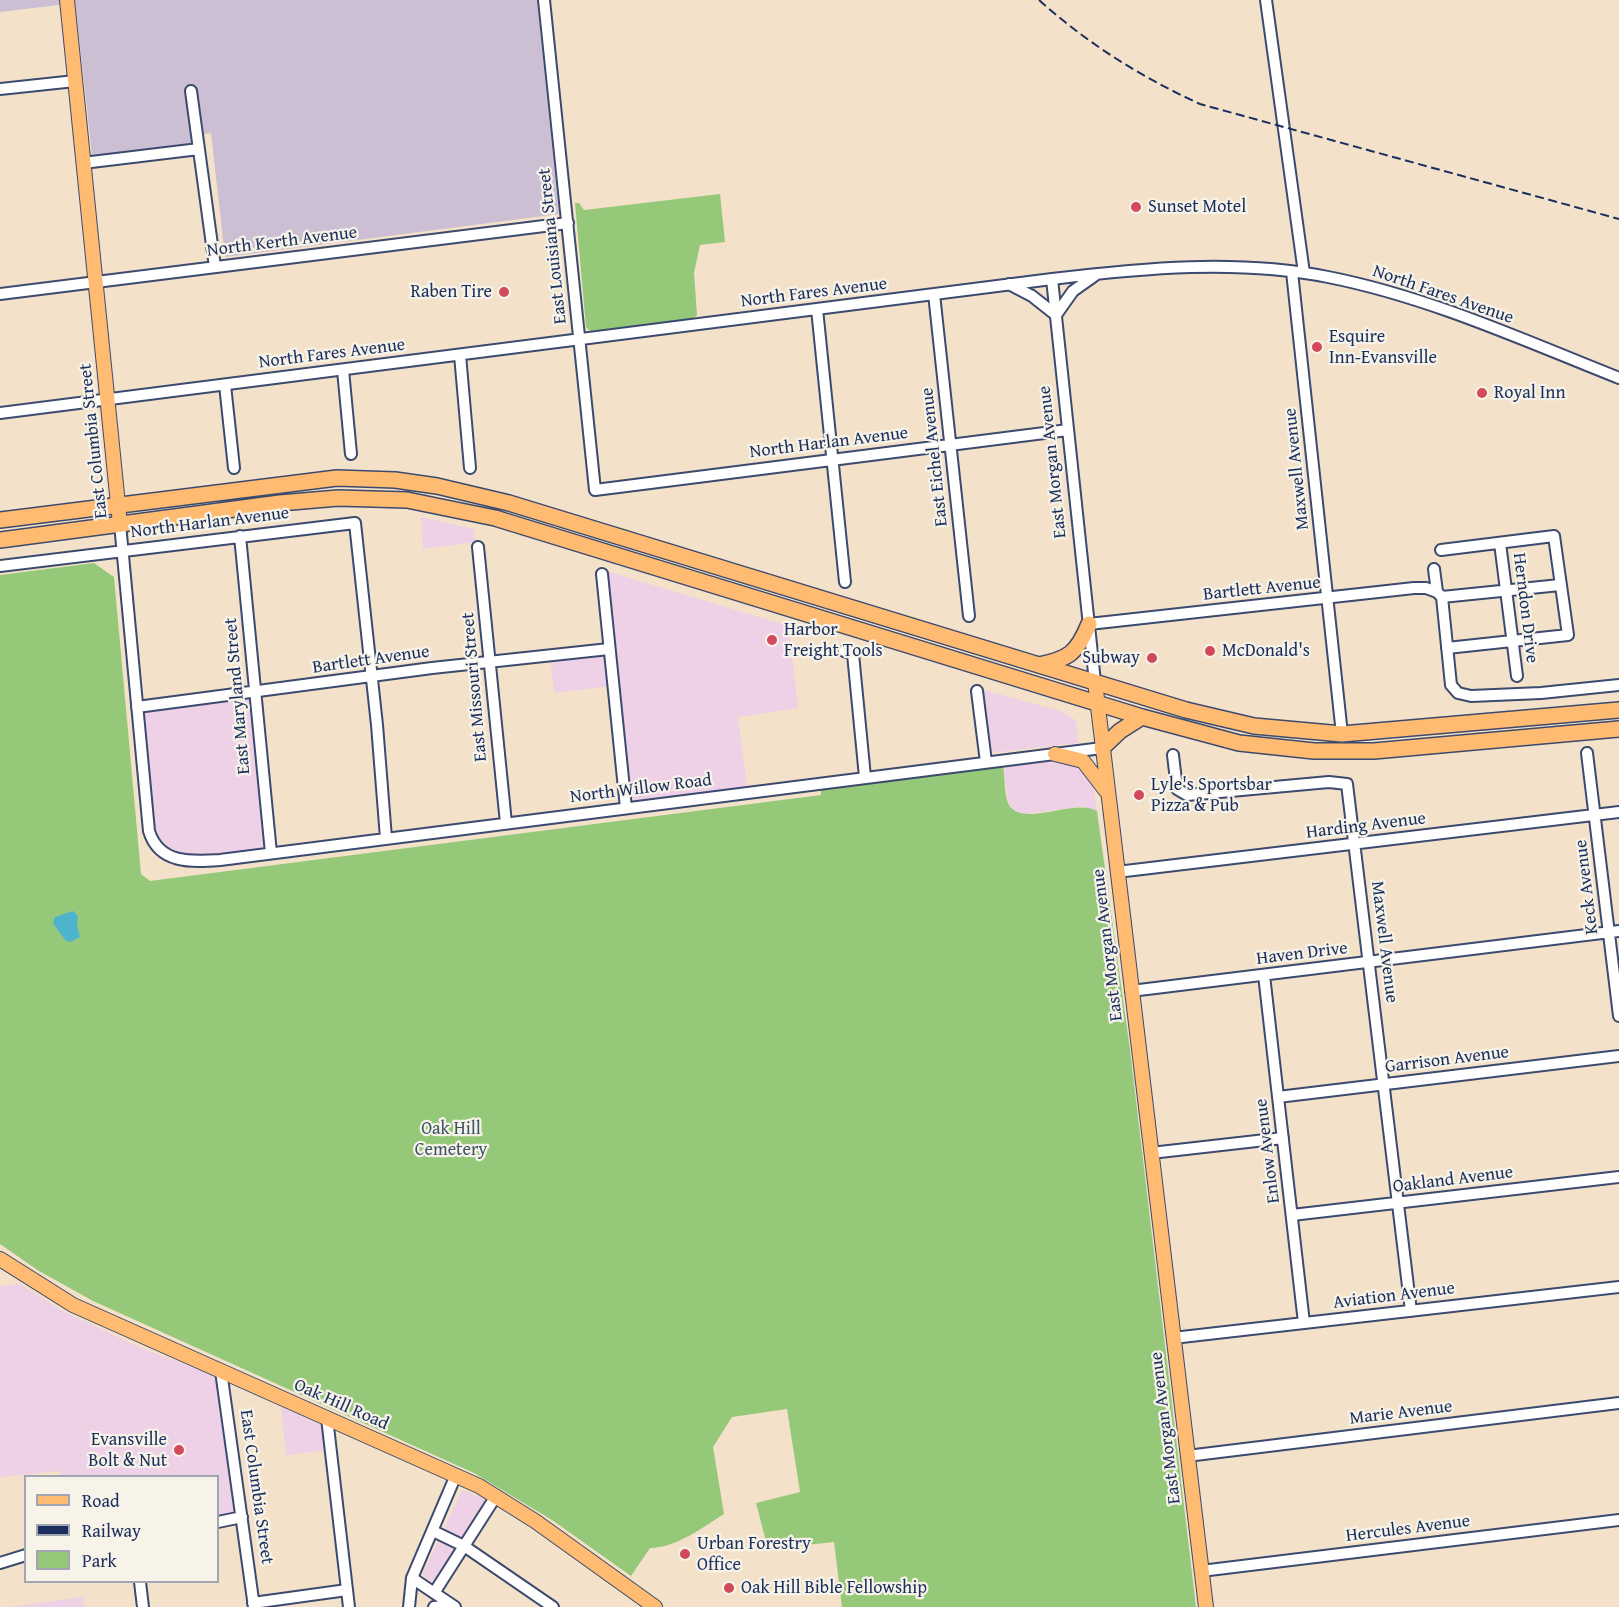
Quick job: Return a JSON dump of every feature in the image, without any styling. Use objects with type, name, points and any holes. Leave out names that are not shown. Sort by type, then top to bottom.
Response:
[{"type":"highway","points":[[0,520],[338,478],[395,480],[437,486],[530,510],[1233,723],[1298,732],[1342,734],[1619,710]]},
{"type":"highway","points":[[0,540],[313,499],[381,499],[451,507],[718,586],[1142,717],[1239,743],[1314,751],[1374,751],[1619,729]]},
{"type":"highway","points":[[1039,665],[1069,656],[1080,642],[1089,624]]},
{"type":"highway","points":[[1102,748],[1120,731],[1142,717]]},
{"type":"main road","name":"East Columbia Street","points":[[67,0],[120,524]]},
{"type":"main road","name":"East Morgan Avenue","points":[[1095,682],[1206,1607]]},
{"type":"main road","points":[[1055,754],[1083,761],[1107,793]]},
{"type":"main road","name":"Oak Hill Road","points":[[0,1260],[73,1305],[456,1475],[496,1496],[655,1607]]},
{"type":"street","name":"East Louisiana Street","points":[[544,0],[595,490]]},
{"type":"street","points":[[1266,0],[1304,273]]},
{"type":"street","points":[[0,89],[75,81]]},
{"type":"street","points":[[191,91],[215,267]]},
{"type":"street","points":[[83,163],[199,149]]},
{"type":"street","name":"North Kerth Avenue","points":[[0,294],[568,223]]},
{"type":"street","name":"North Fares Avenue","points":[[0,413],[1008,284],[1100,273],[1186,267],[1304,273],[1419,300],[1619,378]]},
{"type":"street","name":"Maxwell Avenue","points":[[1292,272],[1342,734]]},
{"type":"street","points":[[1008,284],[1032,296],[1056,315],[1073,291],[1100,273]]},
{"type":"street","name":"East Morgan Avenue","points":[[1052,279],[1095,682]]},
{"type":"street","name":"East Eichel Avenue","points":[[934,294],[969,616]]},
{"type":"street","points":[[816,309],[845,582]]},
{"type":"street","points":[[460,355],[470,468]]},
{"type":"street","points":[[343,370],[351,454]]},
{"type":"street","points":[[225,385],[234,468]]},
{"type":"street","name":"North Harlan Avenue","points":[[595,490],[1068,430]]},
{"type":"street","name":"North Harlan Avenue","points":[[0,566],[352,522],[356,525],[358,534],[372,675]]},
{"type":"street","name":"East Columbia Street","points":[[120,524],[149,831],[154,843],[162,852],[183,861]]},
{"type":"street","name":"East Maryland Street","points":[[240,536],[271,853]]},
{"type":"street","points":[[1442,550],[1554,537],[1568,635],[1447,648]]},
{"type":"street","name":"Herndon Drive","points":[[1500,543],[1517,676]]},
{"type":"street","name":"East Missouri Street","points":[[478,547],[506,823]]},
{"type":"street","points":[[1434,569],[1440,594],[1451,685],[1456,691],[1471,696],[1619,685]]},
{"type":"street","points":[[602,574],[626,808]]},
{"type":"street","name":"Bartlett Avenue","points":[[1089,624],[1414,588],[1426,588],[1440,594],[1506,592],[1560,585]]},
{"type":"street","name":"Bartlett Avenue","points":[[137,707],[372,675],[609,649]]},
{"type":"street","points":[[849,652],[865,777]]},
{"type":"street","points":[[372,675],[386,838]]},
{"type":"street","points":[[977,690],[986,762]]},
{"type":"street","name":"North Willow Road","points":[[183,861],[206,861],[1102,748]]},
{"type":"street","name":"Keck Avenue","points":[[1587,753],[1594,815],[1614,932],[1619,1017]]},
{"type":"street","name":"Maxwell Avenue","points":[[1173,755],[1177,789],[1187,795],[1329,782],[1347,784],[1411,1311]]},
{"type":"street","name":"Harding Avenue","points":[[1117,872],[1619,812]]},
{"type":"street","name":"Haven Drive","points":[[1131,991],[1614,932]]},
{"type":"street","name":"Enlow Avenue","points":[[1264,975],[1304,1323]]},
{"type":"street","name":"Garrison Avenue","points":[[1278,1097],[1619,1056]]},
{"type":"street","points":[[1151,1154],[1283,1138]]},
{"type":"street","name":"Oakland Avenue","points":[[1292,1215],[1619,1177]]},
{"type":"street","name":"Aviation Avenue","points":[[1173,1338],[1619,1287]]},
{"type":"street","name":"East Columbia Street","points":[[221,1371],[254,1605]]},
{"type":"street","name":"Marie Avenue","points":[[1187,1456],[1619,1403]]},
{"type":"street","points":[[327,1418],[349,1607]]},
{"type":"street","points":[[409,1607],[412,1578],[456,1475]]},
{"type":"street","points":[[434,1593],[496,1496]]},
{"type":"street","points":[[219,1522],[242,1517]]},
{"type":"street","name":"Hercules Avenue","points":[[1201,1571],[1619,1520]]},
{"type":"street","points":[[433,1531],[464,1546],[553,1607]]},
{"type":"street","points":[[0,1563],[24,1556]]},
{"type":"street","points":[[412,1578],[453,1606]]},
{"type":"street","points":[[140,1583],[143,1607]]},
{"type":"street","points":[[254,1605],[347,1590]]},
{"type":"street","points":[[434,1607],[453,1606]]},
{"type":"shaded area","points":[[0,0],[66,0],[67,4],[0,12]]},
{"type":"shaded area","points":[[75,0],[537,0],[559,214],[225,257],[211,133],[197,135],[192,145],[92,155]]},
{"type":"shaded area","points":[[421,517],[474,529],[475,542],[423,549]]},
{"type":"shaded area","points":[[606,571],[789,626],[798,708],[738,717],[747,787],[636,801],[629,795]]},
{"type":"shaded area","points":[[607,651],[611,686],[554,693],[550,658]]},
{"type":"shaded area","points":[[981,689],[1060,711],[1076,720],[1078,743],[990,753]]},
{"type":"shaded area","points":[[252,696],[268,848],[199,856],[170,849],[160,839],[154,823],[142,712]]},
{"type":"shaded area","points":[[1064,759],[1079,761],[1093,785],[1097,811],[1082,806],[1035,813],[1015,812],[1008,802],[1003,766]]},
{"type":"shaded area","points":[[20,1284],[63,1311],[139,1347],[222,1379],[242,1517],[219,1521],[219,1475],[62,1475],[61,1471],[0,1477],[0,1286]]},
{"type":"shaded area","points":[[281,1407],[324,1426],[328,1450],[286,1455]]},
{"type":"shaded area","points":[[462,1490],[492,1502],[438,1586],[425,1578],[423,1573]]},
{"type":"shaded area","points":[[83,1597],[84,1607],[8,1607]]},
{"type":"green space","points":[[720,194],[725,242],[700,245],[694,273],[697,315],[693,319],[590,331],[586,327],[575,203],[579,203],[584,210]]},
{"type":"green space","name":"Oak Hill Cemetery","points":[[94,563],[114,577],[141,874],[150,881],[821,795],[821,787],[1003,766],[1008,803],[1015,811],[1036,814],[1087,808],[1097,811],[1130,1050],[1196,1607],[842,1607],[834,1542],[768,1549],[756,1503],[800,1492],[787,1409],[732,1417],[713,1447],[724,1514],[679,1541],[650,1548],[631,1576],[552,1520],[474,1473],[93,1301],[39,1271],[0,1244],[0,575]]},
{"type":"water","points":[[73,911],[78,916],[77,925],[80,937],[70,942],[65,940],[53,923],[55,917]]},
{"type":"railway","points":[[1039,0],[1077,31],[1116,58],[1157,83],[1200,104],[1619,219]]},
{"type":"place","name":"Sunset Motel","points":[[1136,207]]},
{"type":"place","name":"Raben Tire","points":[[504,292]]},
{"type":"place","name":"Esquire Inn-Evansville","points":[[1317,347]]},
{"type":"place","name":"Royal Inn","points":[[1482,393]]},
{"type":"place","name":"Harbor Freight Tools","points":[[772,640]]},
{"type":"place","name":"McDonald's","points":[[1210,651]]},
{"type":"place","name":"Subway","points":[[1152,658]]},
{"type":"place","name":"Lyle's Sportsbar Pizza & Pub","points":[[1139,795]]},
{"type":"place","name":"Evansville Bolt & Nut","points":[[179,1450]]},
{"type":"place","name":"Urban Forestry Office","points":[[685,1554]]},
{"type":"place","name":"Oak Hill Bible Fellowship","points":[[729,1588]]}]
